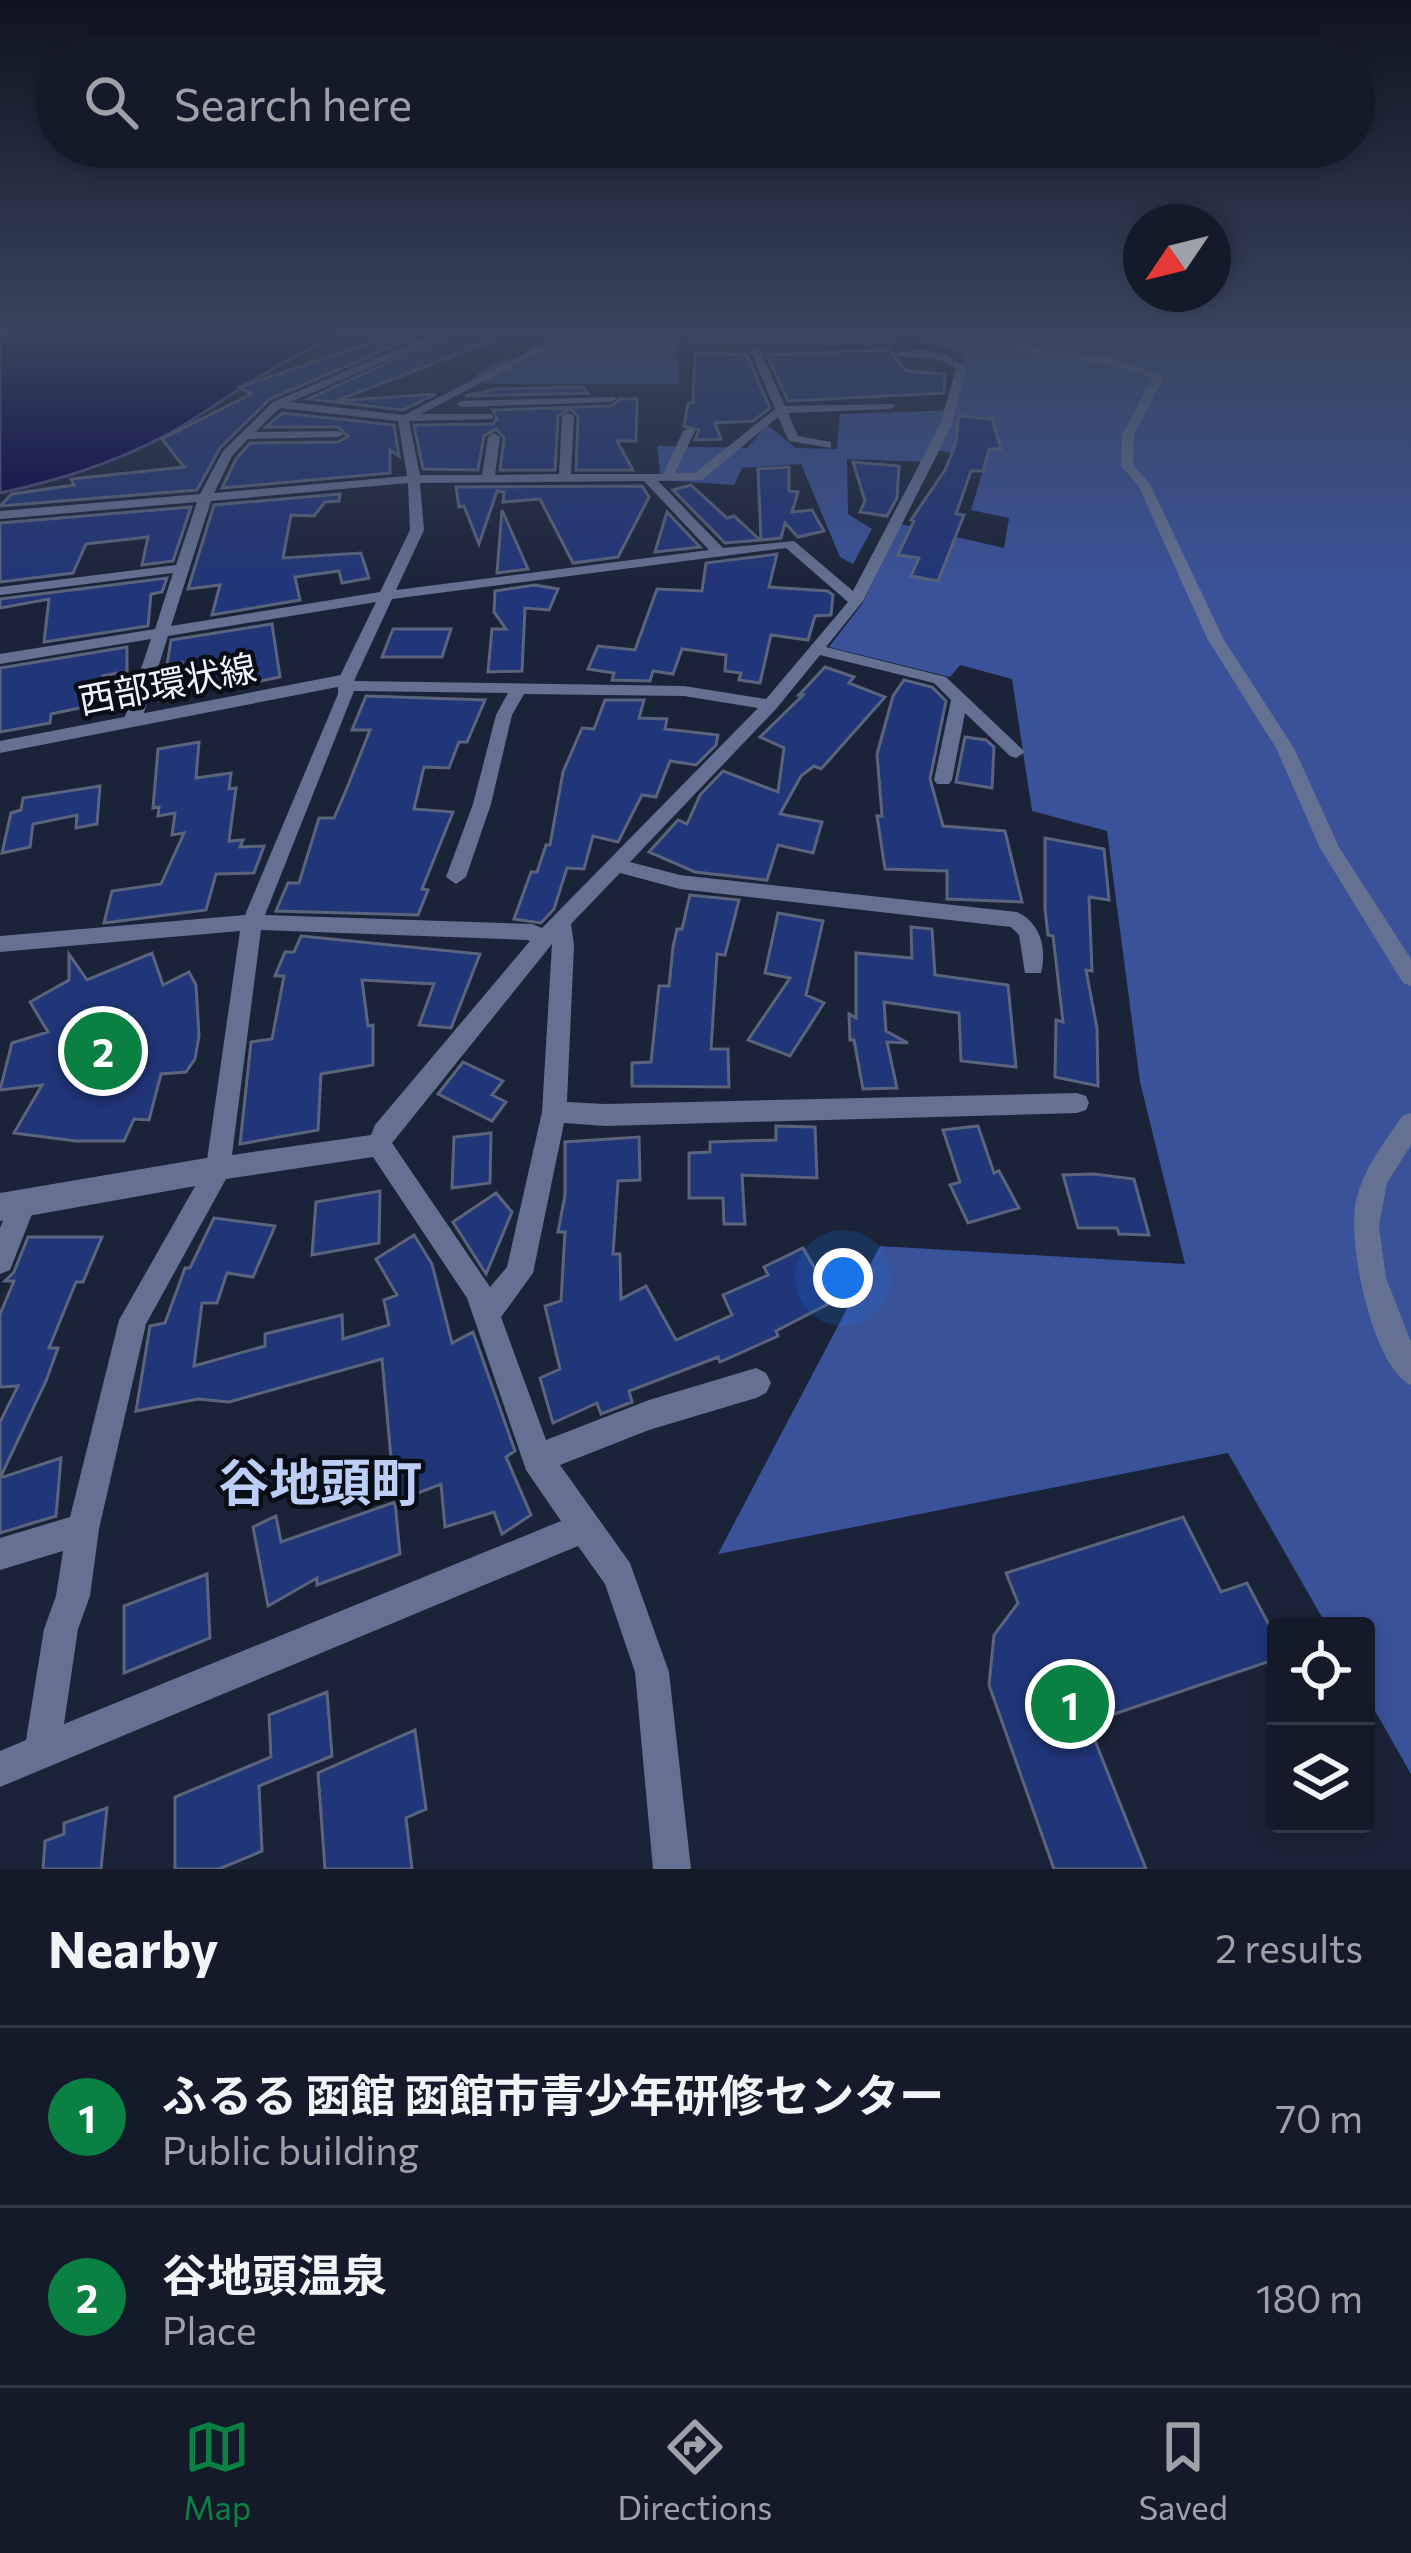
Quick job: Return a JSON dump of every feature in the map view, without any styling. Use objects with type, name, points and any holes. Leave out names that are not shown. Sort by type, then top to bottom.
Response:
[{"type":"street","points":[[132,722],[206,495],[227,454],[266,414]]},
{"type":"street","points":[[369,414],[489,417]]},
{"type":"street","points":[[403,418],[412,414]]},
{"type":"street","points":[[0,515],[414,479],[698,477],[775,414]]},
{"type":"street","points":[[782,414],[796,442],[827,445]]},
{"type":"street","points":[[379,1145],[384,1133],[552,931],[818,650],[856,601],[949,414]]},
{"type":"street","points":[[1139,414],[1128,434],[1127,466],[1144,484],[1216,640],[1285,748],[1330,848],[1411,976]]},
{"type":"street","points":[[565,477],[568,416]]},
{"type":"street","points":[[42,1752],[61,1630],[73,1596],[83,1529],[133,1320],[218,1169],[252,922],[346,683],[417,530],[403,418]]},
{"type":"street","points":[[668,476],[689,431]]},
{"type":"street","points":[[243,436],[338,434]]},
{"type":"street","points":[[488,478],[494,437]]},
{"type":"street","points":[[647,477],[719,552]]},
{"type":"street","points":[[0,659],[384,596],[789,544],[856,601]]},
{"type":"street","points":[[0,591],[183,568]]},
{"type":"street","points":[[818,650],[940,680],[1016,752]]},
{"type":"street","points":[[346,683],[684,691],[770,705]]},
{"type":"street","name":"西部環状線","points":[[0,747],[346,683]]},
{"type":"street","points":[[456,877],[482,804],[504,715],[520,687]]},
{"type":"street","points":[[943,780],[958,700]]},
{"type":"street","points":[[617,865],[680,882],[1017,920],[1029,932],[1033,967]]},
{"type":"street","points":[[0,944],[252,922],[552,931]]},
{"type":"street","points":[[487,1312],[518,1273],[554,1112],[563,945],[552,931]]},
{"type":"street","points":[[554,1112],[605,1115],[1077,1103]]},
{"type":"street","points":[[1411,1124],[1372,1184],[1367,1239],[1375,1294],[1411,1370]]},
{"type":"street","points":[[0,1261],[11,1206],[379,1145]]},
{"type":"street","points":[[379,1145],[478,1291],[537,1459],[618,1575],[652,1672],[672,1869]]},
{"type":"street","points":[[537,1459],[649,1415],[757,1383]]},
{"type":"street","points":[[0,1768],[583,1528]]},
{"type":"street","points":[[0,1554],[83,1529]]},
{"type":"shaded area","points":[[0,414],[201,414],[121,457],[0,493]]},
{"type":"shaded area","points":[[840,414],[1411,414],[1411,1774],[1375,1711],[1375,1617],[1322,1617],[1228,1453],[718,1554],[880,1246],[1185,1264],[1140,1082],[1107,831],[1032,811],[1012,679],[960,665],[950,677],[829,647],[862,604],[901,524],[1004,548],[1009,518],[971,510],[986,460],[937,450],[927,462],[847,459],[848,514],[872,529],[853,564],[840,557],[801,464],[742,468],[734,485],[661,480],[657,446],[747,448],[767,425],[796,448],[837,449]]},
{"type":"building","points":[[211,414],[254,414],[220,448],[197,490],[0,506],[12,494],[74,485],[71,479],[184,467],[162,439]]},
{"type":"building","points":[[281,414],[394,425],[399,456],[390,450],[390,473],[222,488],[250,443],[338,442],[348,436],[338,427],[266,427]]},
{"type":"building","points":[[495,414],[561,414],[555,470],[500,470],[504,438],[496,429],[484,436],[478,470],[423,469],[414,425],[493,424]]},
{"type":"building","points":[[637,414],[636,441],[617,441],[633,470],[576,470],[578,416]]},
{"type":"building","points":[[686,414],[762,414],[753,421],[715,423],[721,439],[695,440],[699,430],[684,426]]},
{"type":"building","points":[[959,416],[992,419],[1001,449],[989,449],[983,471],[971,471],[956,514],[964,515],[938,581],[911,576],[919,558],[898,555],[911,520],[945,470],[955,446]]},
{"type":"building","points":[[853,462],[899,466],[897,498],[887,516],[860,512],[865,501]]},
{"type":"building","points":[[789,467],[789,491],[798,492],[792,512],[812,510],[824,531],[798,537],[785,523],[781,538],[761,540],[758,469]]},
{"type":"building","points":[[691,485],[760,540],[725,543],[673,490]]},
{"type":"building","points":[[642,486],[649,497],[618,557],[573,563],[540,499],[503,502],[504,492],[497,491],[479,544],[464,506],[459,507],[456,487]]},
{"type":"building","points":[[340,494],[339,501],[325,502],[314,516],[291,515],[283,558],[361,553],[369,578],[342,583],[339,571],[295,577],[300,600],[212,615],[220,585],[188,589],[214,505]]},
{"type":"building","points":[[191,507],[173,561],[142,565],[148,537],[86,544],[73,573],[0,582],[0,523]]},
{"type":"building","points":[[502,510],[528,569],[497,573]]},
{"type":"building","points":[[667,512],[700,547],[655,552]]},
{"type":"building","points":[[777,554],[769,587],[828,591],[833,595],[831,615],[815,616],[808,640],[771,635],[760,683],[739,680],[741,673],[725,671],[726,655],[682,649],[673,674],[653,671],[650,681],[612,680],[614,673],[588,669],[598,646],[635,650],[657,589],[702,591],[706,563]]},
{"type":"building","points":[[167,578],[162,592],[151,594],[148,626],[44,642],[49,599],[0,608],[0,599]]},
{"type":"building","points":[[535,585],[558,589],[549,610],[525,608],[522,671],[488,672],[492,629],[506,629],[494,612],[495,591]]},
{"type":"building","points":[[272,624],[280,677],[230,687],[216,688],[215,682],[193,687],[190,667],[184,669],[182,662],[167,665],[171,640]]},
{"type":"building","points":[[393,629],[451,629],[442,657],[382,657]]},
{"type":"building","points":[[127,647],[127,671],[103,676],[103,703],[51,714],[50,723],[0,732],[0,668]]},
{"type":"building","points":[[825,667],[854,677],[849,683],[885,697],[821,769],[814,766],[801,776],[780,814],[822,822],[813,853],[778,845],[767,880],[695,872],[649,852],[678,820],[687,824],[700,795],[723,771],[778,792],[784,748],[760,737]]},
{"type":"building","points":[[904,680],[932,687],[946,701],[930,779],[943,826],[1005,831],[1022,902],[947,899],[947,871],[885,869],[877,816],[882,816],[877,754],[893,696]]},
{"type":"building","points":[[366,696],[485,700],[467,742],[459,742],[449,768],[424,767],[414,809],[453,812],[422,889],[428,890],[418,915],[276,911],[288,883],[299,883],[319,818],[334,818],[347,788],[370,730],[352,730]]},
{"type":"building","points":[[605,700],[644,700],[639,718],[667,719],[665,729],[718,735],[716,745],[696,765],[670,761],[656,797],[642,795],[618,842],[593,836],[584,869],[567,868],[554,909],[541,923],[514,919],[531,872],[537,872],[546,845],[550,845],[563,772],[582,728],[594,729]]},
{"type":"building","points":[[965,737],[986,740],[994,747],[992,788],[956,782]]},
{"type":"building","points":[[199,742],[196,778],[231,773],[229,789],[236,788],[229,841],[243,840],[240,847],[264,846],[254,873],[216,874],[206,910],[104,923],[112,891],[161,884],[184,833],[172,835],[175,813],[158,816],[159,807],[153,808],[158,749]]},
{"type":"building","points":[[100,786],[97,824],[76,828],[77,815],[33,824],[30,847],[2,853],[11,813],[21,810],[23,798]]},
{"type":"building","points":[[1045,838],[1104,849],[1109,900],[1089,897],[1092,971],[1086,970],[1097,1028],[1098,1086],[1055,1077],[1056,1020],[1063,1022],[1053,936],[1048,935],[1045,909]]},
{"type":"building","points":[[690,895],[739,900],[725,955],[717,954],[711,1049],[728,1049],[729,1087],[632,1086],[632,1063],[651,1062],[659,986],[669,986],[677,929],[682,929]]},
{"type":"building","points":[[778,913],[823,921],[806,995],[824,1003],[790,1056],[748,1040],[790,978],[765,973]]},
{"type":"building","points":[[911,927],[932,929],[935,975],[1008,985],[1016,1067],[961,1061],[959,1013],[884,1002],[886,1031],[908,1043],[887,1042],[897,1088],[863,1089],[854,1040],[850,1040],[849,1014],[856,1018],[856,953],[912,958]]},
{"type":"building","points":[[301,936],[480,954],[451,1028],[419,1025],[434,984],[362,980],[368,1026],[373,1025],[373,1065],[321,1074],[318,1130],[240,1144],[251,1042],[272,1039],[284,976],[275,976],[285,952],[294,952]]},
{"type":"building","points":[[152,953],[163,985],[189,972],[196,985],[199,1036],[195,1059],[186,1072],[161,1074],[149,1120],[134,1119],[124,1141],[14,1133],[42,1085],[0,1090],[12,1043],[48,1032],[30,1002],[69,980],[69,954],[87,980]]},
{"type":"building","points":[[463,1062],[503,1081],[492,1095],[506,1102],[492,1121],[438,1094]]},
{"type":"building","points":[[776,1126],[815,1127],[817,1178],[742,1175],[745,1224],[724,1224],[723,1198],[689,1198],[689,1153],[710,1152],[710,1142],[776,1140]]},
{"type":"building","points":[[978,1126],[994,1173],[999,1171],[1019,1208],[968,1223],[950,1185],[960,1182],[943,1130]]},
{"type":"building","points":[[491,1133],[490,1183],[452,1188],[454,1137]]},
{"type":"building","points":[[639,1137],[640,1180],[618,1181],[613,1254],[620,1254],[621,1299],[646,1286],[676,1340],[732,1315],[723,1295],[768,1275],[764,1267],[803,1248],[834,1301],[776,1331],[778,1336],[720,1362],[718,1357],[629,1391],[632,1402],[601,1414],[597,1403],[553,1423],[540,1378],[560,1369],[545,1306],[561,1301],[565,1232],[558,1232],[565,1195],[565,1142]]},
{"type":"building","points":[[1063,1175],[1134,1179],[1149,1235],[1119,1234],[1117,1228],[1078,1228]]},
{"type":"building","points":[[380,1191],[379,1243],[312,1255],[316,1202]]},
{"type":"building","points":[[496,1193],[512,1212],[486,1274],[453,1222]]},
{"type":"building","points":[[214,1218],[275,1226],[253,1277],[227,1273],[217,1303],[202,1303],[194,1366],[265,1346],[265,1334],[342,1315],[343,1339],[389,1325],[384,1300],[397,1295],[376,1259],[414,1235],[432,1264],[452,1343],[473,1332],[515,1451],[506,1457],[531,1515],[502,1534],[494,1512],[445,1527],[441,1484],[395,1502],[382,1359],[229,1402],[198,1399],[136,1411],[150,1326],[165,1323],[185,1268],[190,1268]]},
{"type":"building","points":[[28,1237],[102,1237],[83,1282],[76,1282],[49,1348],[58,1348],[46,1381],[0,1478],[0,1422],[18,1386],[0,1387],[0,1314],[14,1281],[5,1281],[14,1272]]},
{"type":"building","points":[[61,1458],[56,1516],[0,1533],[0,1478]]},
{"type":"building","points":[[395,1502],[400,1554],[317,1585],[317,1578],[268,1606],[253,1527],[276,1516],[281,1542]]},
{"type":"building","points":[[1183,1517],[1221,1592],[1247,1583],[1267,1621],[1267,1662],[1088,1723],[1146,1869],[1054,1869],[989,1685],[994,1635],[1018,1603],[1006,1573]]},
{"type":"building","points":[[207,1574],[210,1638],[124,1673],[124,1606]]},
{"type":"building","points":[[327,1692],[332,1756],[259,1786],[262,1851],[219,1869],[175,1869],[175,1797],[271,1757],[269,1715]]},
{"type":"building","points":[[415,1730],[426,1809],[406,1818],[412,1869],[325,1869],[318,1773]]},
{"type":"building","points":[[107,1808],[101,1869],[43,1869],[45,1841],[64,1834],[64,1823]]},
{"type":"place","name":"谷地頭温泉","points":[[103,1051]]},
{"type":"place","name":"ふるる 函館 函館市青少年研修センター","points":[[1070,1704]]},
{"type":"district","name":"谷地頭町","points":[[320,1480]]}]
